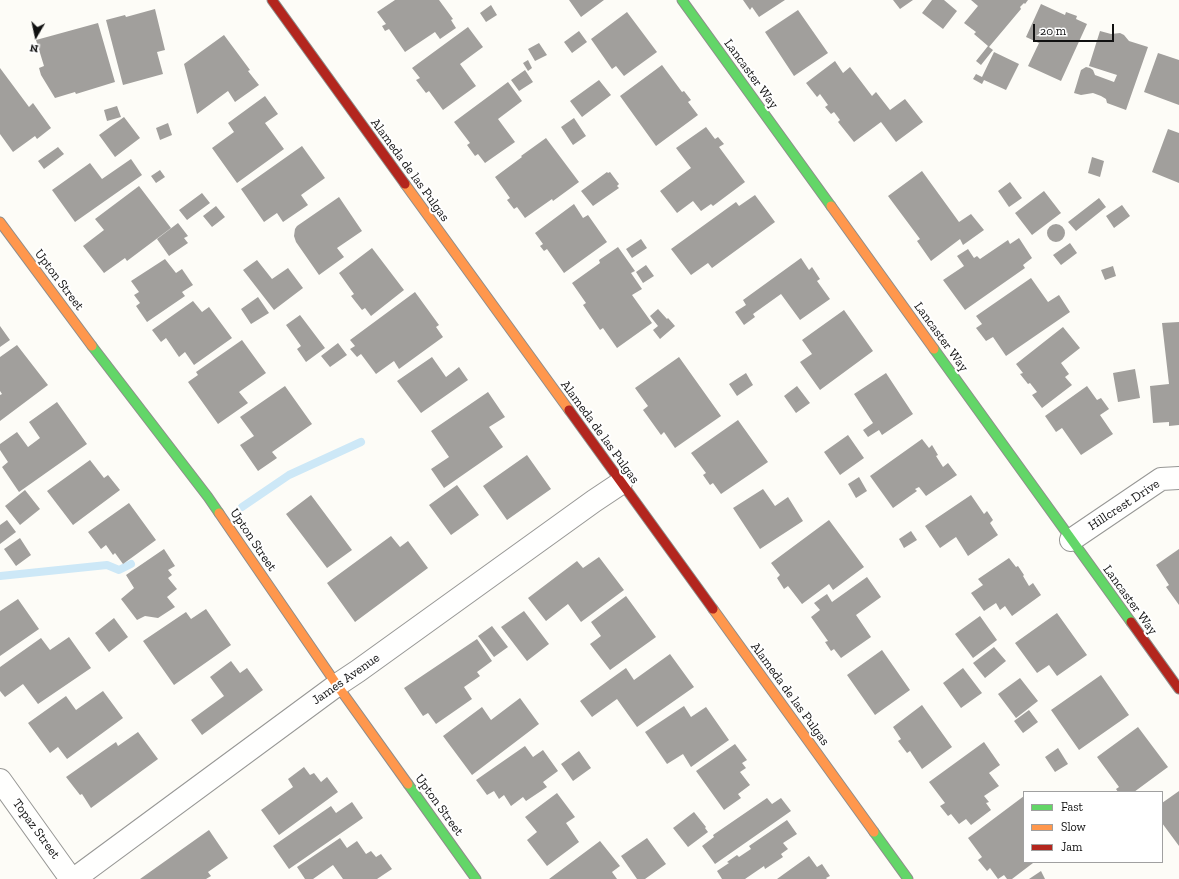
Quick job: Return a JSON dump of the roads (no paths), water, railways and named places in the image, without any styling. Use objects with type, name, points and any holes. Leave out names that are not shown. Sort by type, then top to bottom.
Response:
[{"type":"street","name":"Alameda de las Pulgas","points":[[272,0],[908,879]]},
{"type":"street","name":"Lancaster Way","points":[[682,0],[1179,689]]},
{"type":"street","name":"Upton Street","points":[[0,222],[69,316],[208,497],[337,685],[476,879]]},
{"type":"street","name":"Hillcrest Drive","points":[[1071,540],[1161,479],[1179,478]]},
{"type":"street","name":"James Avenue","points":[[74,879],[337,685],[621,483]]},
{"type":"street","name":"Topaz Street","points":[[0,780],[71,879]]},
{"type":"waterway","points":[[242,507],[289,475],[361,442]]},
{"type":"waterway","points":[[0,576],[107,565],[119,570],[131,564]]}]
